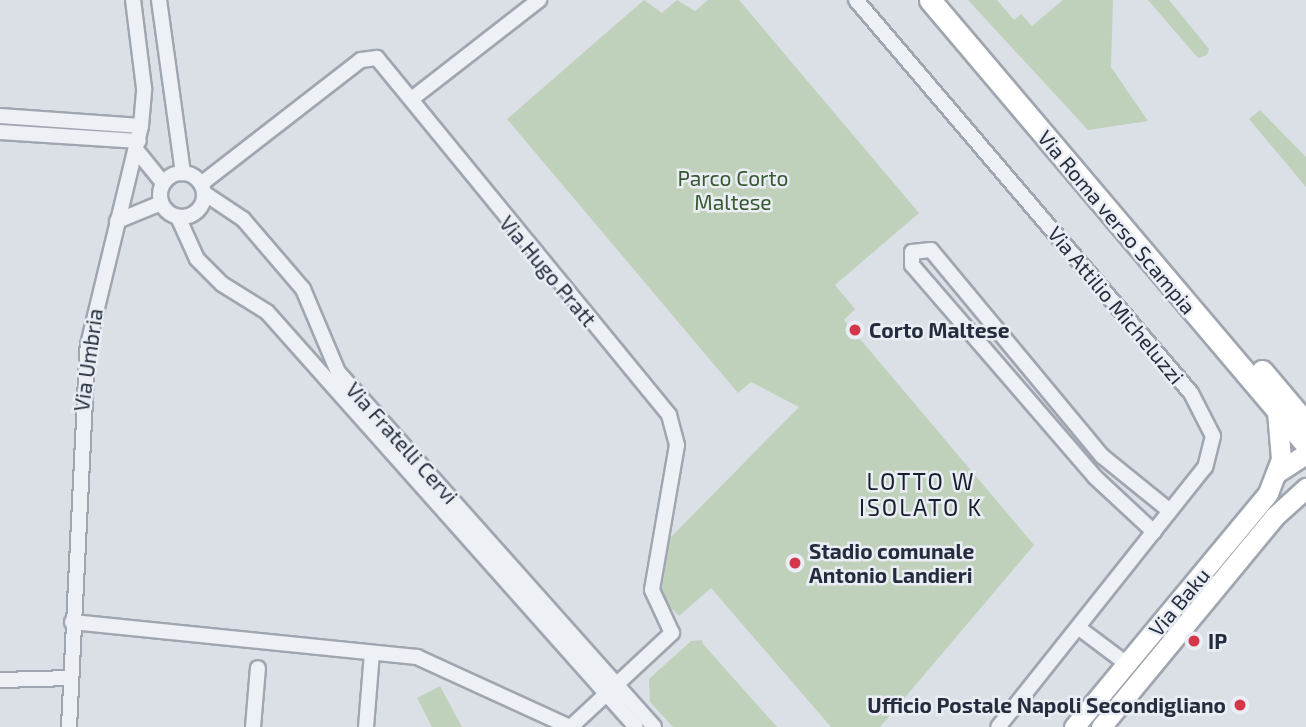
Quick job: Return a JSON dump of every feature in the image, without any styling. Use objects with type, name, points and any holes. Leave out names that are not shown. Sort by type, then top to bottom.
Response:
[{"type":"main road","name":"Via Roma verso Scampia","points":[[930,0],[1306,443]]},
{"type":"main road","name":"Via Roma verso Scampia","points":[[947,0],[1306,423]]},
{"type":"main road","name":"Via Baku","points":[[1074,727],[1256,509],[1278,472],[1282,443],[1277,411]]},
{"type":"main road","name":"Via Baku","points":[[1278,472],[1306,454]]},
{"type":"main road","name":"Via Baku","points":[[1101,727],[1275,516],[1306,488]]},
{"type":"main road","points":[[1275,516],[1306,510]]},
{"type":"street","name":"Via Umbria","points":[[69,727],[72,622],[88,345],[117,221],[139,146],[141,125],[144,88],[133,0]]},
{"type":"street","points":[[159,0],[183,173],[203,188],[198,211],[178,217],[161,203]]},
{"type":"street","points":[[413,98],[539,0]]},
{"type":"street","name":"Via Attilio Micheluzzi","points":[[856,0],[1203,408],[1213,436],[1211,457],[1079,628],[998,727]]},
{"type":"street","name":"Via Hugo Pratt","points":[[203,188],[361,60],[383,62],[413,98],[418,116],[677,430],[652,590],[672,633],[612,691]]},
{"type":"street","points":[[0,116],[141,125]]},
{"type":"street","points":[[0,132],[139,146],[163,183],[161,203]]},
{"type":"street","points":[[163,183],[183,173]]},
{"type":"street","name":"Via Fratelli Cervi","points":[[203,188],[243,219],[303,289],[338,372],[612,691],[636,727]]},
{"type":"street","points":[[117,221],[161,203]]},
{"type":"street","name":"Via Fratelli Cervi","points":[[178,217],[197,259],[222,285],[267,312],[612,691],[654,727]]},
{"type":"street","points":[[1154,532],[1094,477],[912,265],[912,252],[931,250],[1102,456],[1170,511]]},
{"type":"street","points":[[72,622],[417,657],[570,727],[612,691]]},
{"type":"street","points":[[1079,628],[1127,664]]},
{"type":"street","points":[[366,727],[372,653]]},
{"type":"street","points":[[253,727],[258,668]]},
{"type":"street","points":[[0,680],[71,678]]},
{"type":"green space","name":"Parco Corto Maltese","points":[[644,0],[662,13],[677,0],[695,11],[708,0],[739,0],[919,213],[835,285],[855,309],[844,320],[1034,545],[880,727],[831,727],[711,588],[679,616],[667,604],[662,588],[670,538],[799,407],[751,382],[738,393],[507,119]]},
{"type":"green space","points":[[968,0],[997,0],[1014,20],[1021,14],[1032,26],[1063,0],[1113,0],[1111,67],[1148,121],[1088,130]]},
{"type":"green space","points":[[1148,0],[1169,0],[1209,49],[1207,55],[1198,58]]},
{"type":"green space","points":[[1260,110],[1306,157],[1306,187],[1249,119]]},
{"type":"green space","points":[[702,640],[777,727],[673,727],[650,702],[649,679],[691,641]]},
{"type":"green space","points":[[440,686],[462,727],[432,727],[417,698]]},
{"type":"place","name":"Corto Maltese","points":[[855,330]]},
{"type":"place","name":"Stadio comunale Antonio Landieri","points":[[795,563]]},
{"type":"place","name":"IP","points":[[1194,641]]},
{"type":"place","name":"Ufficio Postale Napoli Secondigliano","points":[[1240,705]]},
{"type":"district","name":"LOTTO W ISOLATO K","points":[[921,494]]}]
